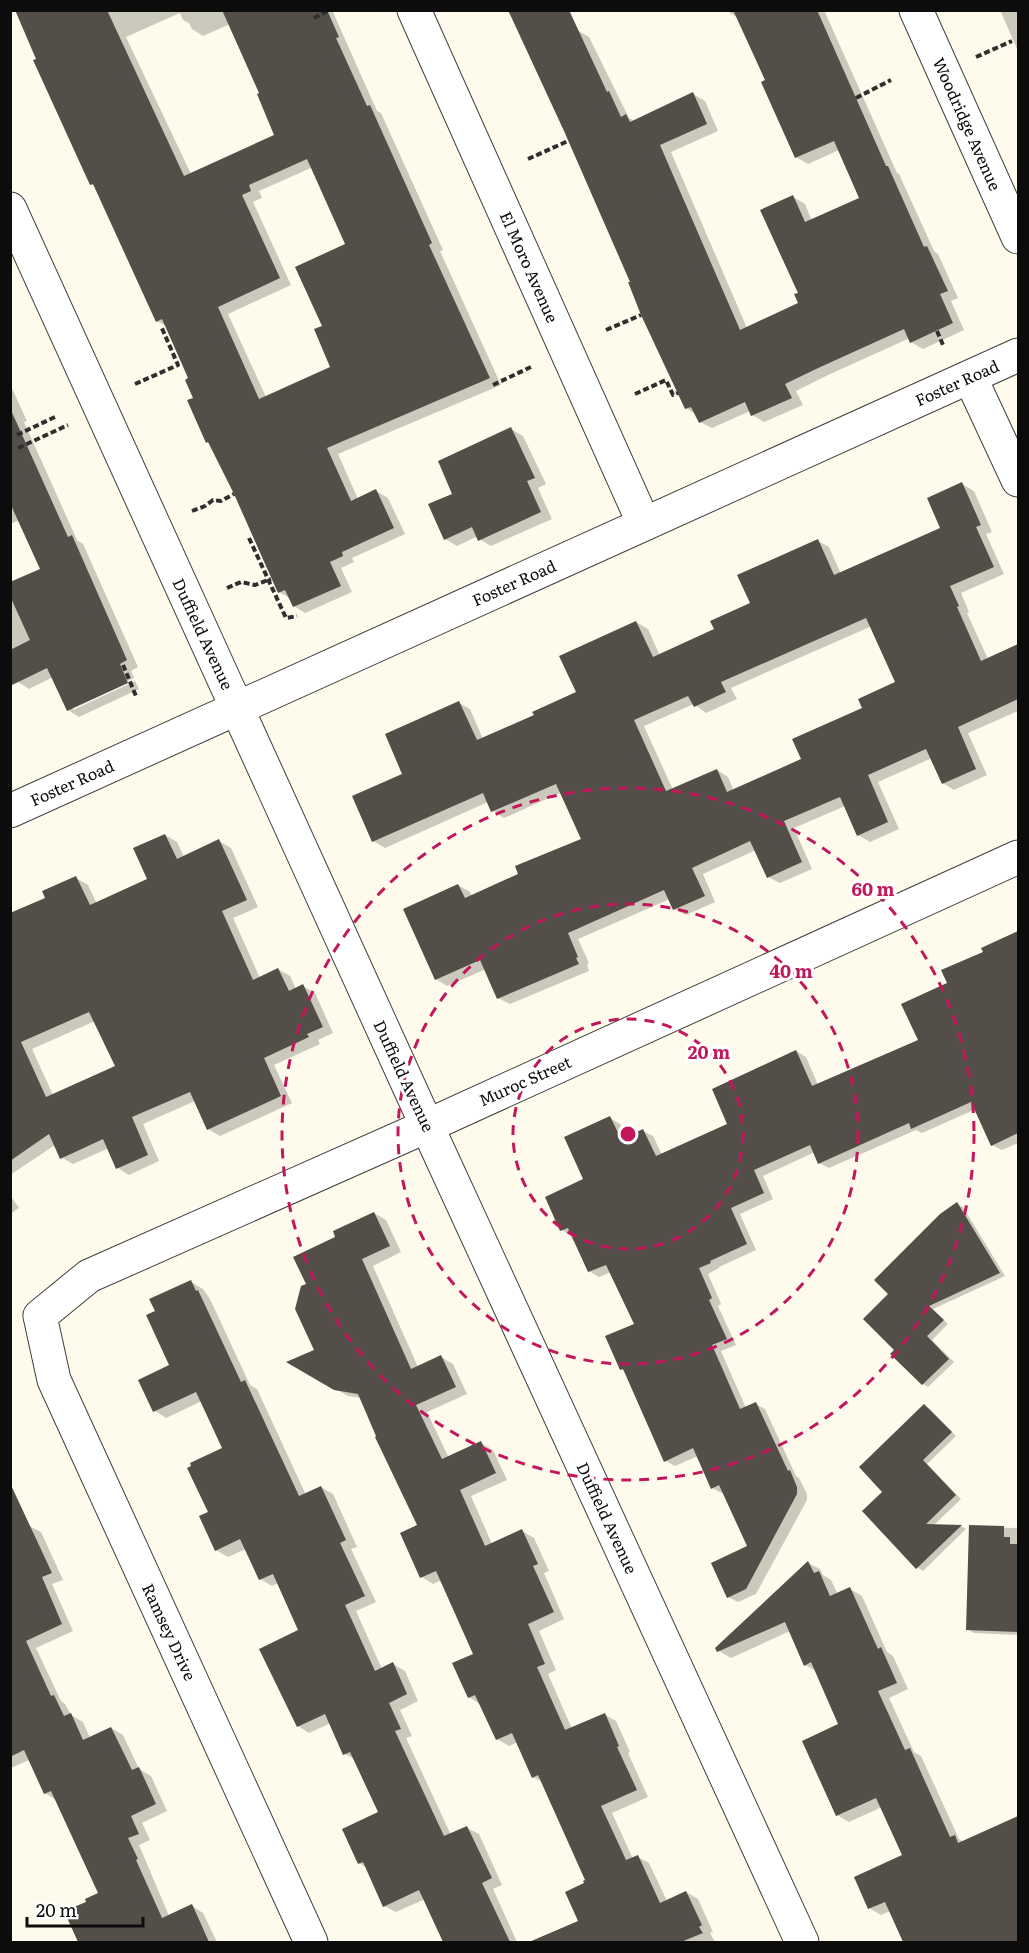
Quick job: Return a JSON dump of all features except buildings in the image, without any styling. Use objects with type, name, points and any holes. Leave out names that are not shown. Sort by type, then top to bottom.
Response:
[{"type":"street","name":"El Moro Avenue","points":[[414,10],[644,524]]},
{"type":"street","name":"Woodridge Avenue","points":[[916,10],[1018,237]]},
{"type":"street","name":"Duffield Avenue","points":[[10,209],[427,1126],[802,1942]]},
{"type":"street","name":"Foster Road","points":[[10,811],[1018,355]]},
{"type":"street","points":[[970,377],[1018,480]]},
{"type":"street","name":"Muroc Street","points":[[40,1317],[89,1276],[427,1126],[1018,857]]},
{"type":"street","name":"Ramsey Drive","points":[[40,1317],[54,1380],[311,1942]]},
{"type":"path","points":[[314,18],[330,10]]},
{"type":"path","points":[[975,58],[1012,41]]},
{"type":"path","points":[[856,98],[891,80]]},
{"type":"path","points":[[528,159],[568,141]]},
{"type":"path","points":[[606,330],[641,315]]},
{"type":"path","points":[[135,384],[178,365],[161,327]]},
{"type":"path","points":[[937,331],[944,345]]},
{"type":"path","points":[[493,385],[542,362]]},
{"type":"path","points":[[635,394],[666,380],[673,395],[678,393]]},
{"type":"path","points":[[17,435],[57,416]]},
{"type":"path","points":[[18,448],[74,422]]},
{"type":"path","points":[[192,511],[213,500],[221,501],[234,494]]},
{"type":"path","points":[[249,538],[270,579],[286,618],[297,616]]},
{"type":"path","points":[[227,588],[241,582],[255,585],[270,579]]},
{"type":"path","points":[[123,665],[136,696]]}]
